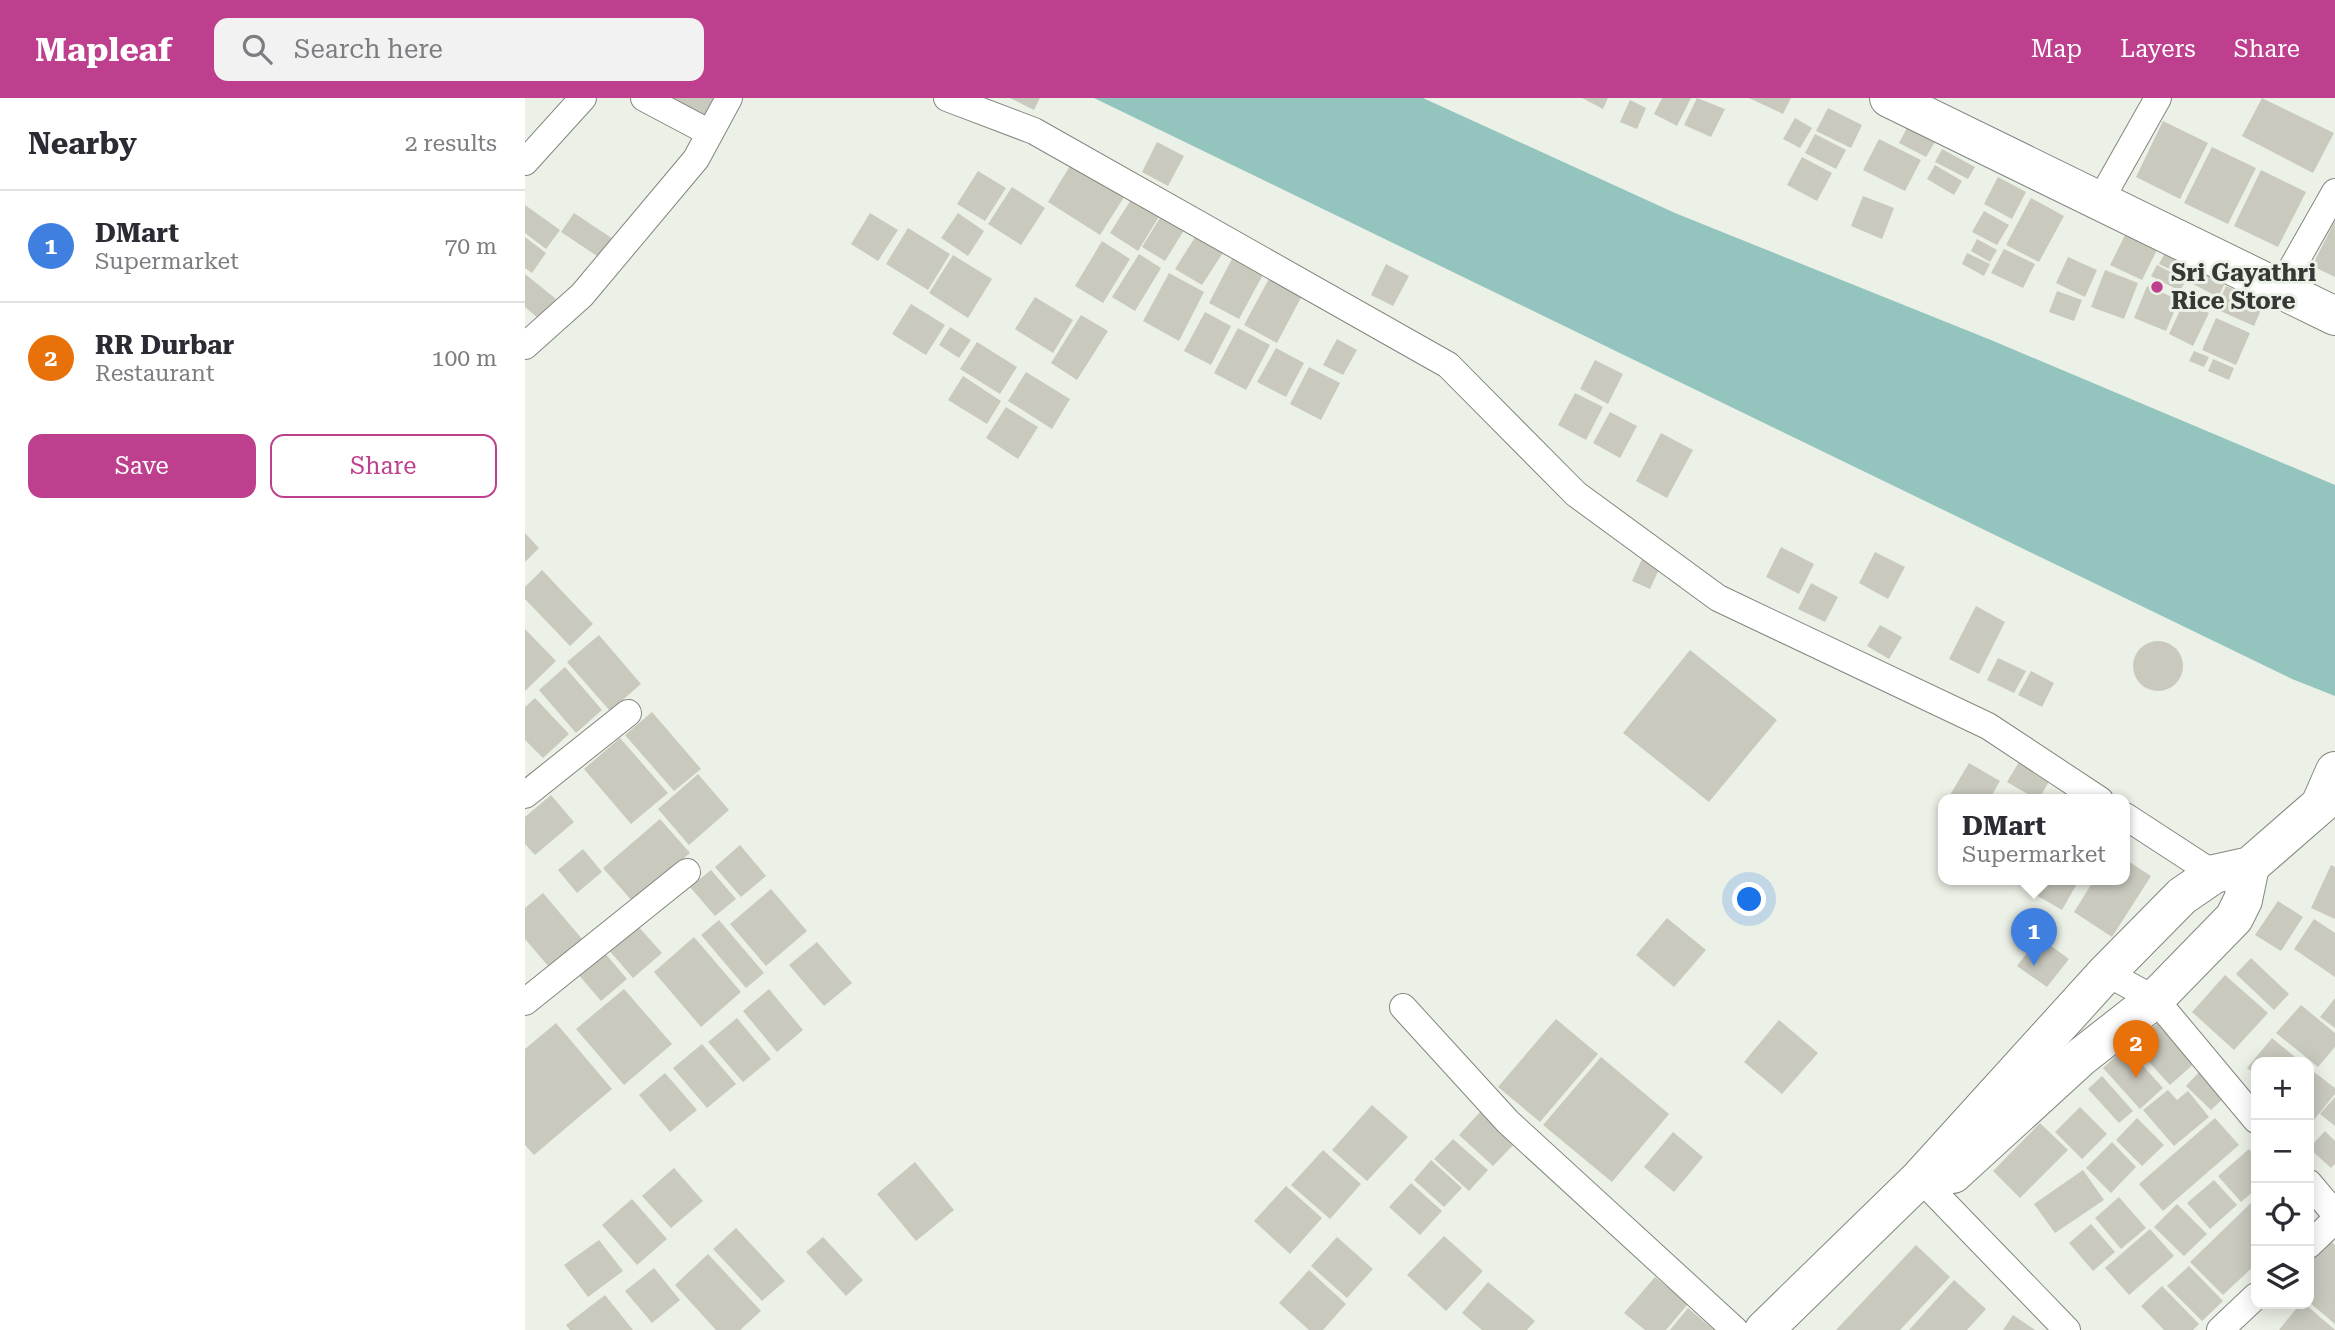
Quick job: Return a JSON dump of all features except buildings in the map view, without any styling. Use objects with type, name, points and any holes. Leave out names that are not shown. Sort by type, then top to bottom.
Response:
[{"type":"street","points":[[525,162],[583,98]]},
{"type":"street","points":[[644,98],[710,133]]},
{"type":"street","points":[[525,346],[582,295],[696,159],[729,98]]},
{"type":"street","points":[[947,98],[1034,131],[1448,365],[1576,494],[1719,598],[1988,726],[2091,794]]},
{"type":"street","points":[[1889,98],[1926,106],[2101,199],[2335,316]]},
{"type":"street","points":[[2101,199],[2158,98]]},
{"type":"street","points":[[2280,289],[2335,192]]},
{"type":"street","points":[[525,795],[628,713]]},
{"type":"street","points":[[1795,1330],[1927,1184],[2106,973],[2182,896],[2232,870],[2328,808],[2335,771]]},
{"type":"street","points":[[1764,1330],[1927,1184],[2155,999],[2234,918],[2243,900],[2232,870],[2130,819]]},
{"type":"street","points":[[525,1002],[687,872]]},
{"type":"street","points":[[2106,973],[2155,999],[2251,1114]]},
{"type":"street","points":[[1403,1007],[1509,1122],[1735,1330]]},
{"type":"street","points":[[2310,1183],[2335,1214]]},
{"type":"street","points":[[1927,1184],[2067,1330]]},
{"type":"street","points":[[2314,1240],[2335,1220]]},
{"type":"street","points":[[2220,1330],[2251,1301]]},
{"type":"water","points":[[1094,98],[1423,98],[1675,213],[1991,340],[2335,485],[2335,696],[2292,679]]},
{"type":"place","name":"Sri Gayathri Rice Store","points":[[2157,287]]},
{"type":"place","name":"DMart","points":[[2034,966]]},
{"type":"place","name":"RR Durbar","points":[[2136,1078]]}]
